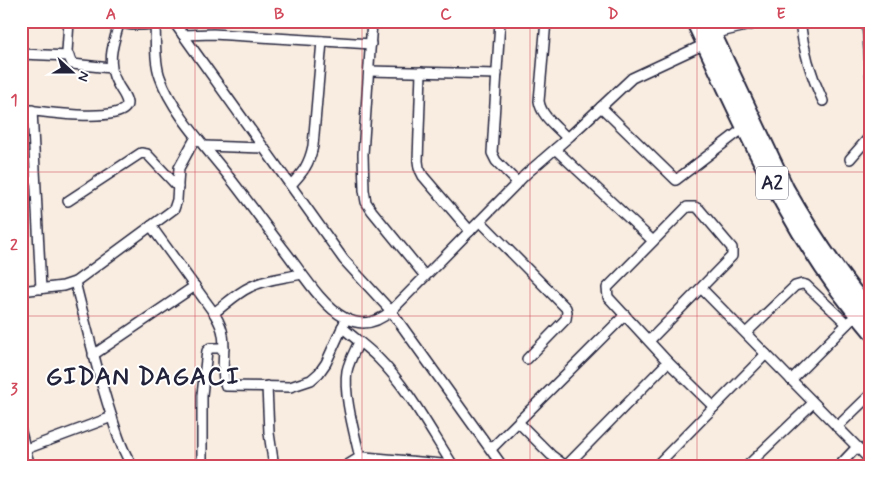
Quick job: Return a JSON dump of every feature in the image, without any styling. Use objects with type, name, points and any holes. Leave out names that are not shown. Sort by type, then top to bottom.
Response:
[{"type":"highway","name":"A2","points":[[694,21],[708,33],[794,202],[830,261],[858,317]]},
{"type":"highway","name":"A2","points":[[708,33],[745,127],[783,205],[802,238],[834,286],[871,331]]},
{"type":"street","points":[[69,21],[67,52],[71,62],[75,65],[111,68]]},
{"type":"street","points":[[21,109],[92,116],[120,112],[126,107],[126,99],[116,83],[111,68],[114,22],[155,24],[165,21]]},
{"type":"street","points":[[173,21],[344,260],[390,311],[503,467]]},
{"type":"street","points":[[372,21],[363,154],[366,202],[426,276]]},
{"type":"street","points":[[500,21],[492,153],[496,161],[518,183]]},
{"type":"street","points":[[546,21],[540,107],[567,138]]},
{"type":"street","points":[[344,323],[380,320],[518,183],[632,78],[708,33],[767,21]]},
{"type":"street","points":[[800,21],[801,33],[813,78],[823,101]]},
{"type":"street","points":[[867,21],[871,79]]},
{"type":"street","points":[[155,24],[157,62],[160,76],[179,111],[301,274],[334,310],[359,342],[395,378],[422,413],[453,466]]},
{"type":"street","points":[[183,35],[213,34],[371,44]]},
{"type":"street","points":[[291,185],[307,166],[313,146],[322,41]]},
{"type":"street","points":[[21,54],[69,56]]},
{"type":"street","points":[[369,71],[497,74]]},
{"type":"street","points":[[422,72],[419,168],[423,176],[470,231]]},
{"type":"street","points":[[602,107],[676,180],[745,127]]},
{"type":"street","points":[[32,110],[41,289]]},
{"type":"street","points":[[850,159],[871,135]]},
{"type":"street","points":[[21,291],[63,286],[75,282],[174,209],[180,163],[196,136]]},
{"type":"street","points":[[204,146],[264,148]]},
{"type":"street","points":[[555,149],[653,241]]},
{"type":"street","points":[[68,202],[141,153],[147,154],[178,187]]},
{"type":"street","points":[[649,341],[702,289],[732,256],[732,248],[699,209],[695,207],[687,208],[607,288],[606,292],[608,297],[668,362],[714,407]]},
{"type":"street","points":[[480,221],[566,308],[566,319],[526,359]]},
{"type":"street","points":[[151,226],[221,325],[226,386],[290,387],[312,380],[326,363],[344,323]]},
{"type":"street","points":[[214,313],[250,286],[301,274]]},
{"type":"street","points":[[75,282],[93,355],[112,417],[127,458],[133,467]]},
{"type":"street","points":[[746,333],[795,286],[802,284],[858,317],[792,380]]},
{"type":"street","points":[[93,355],[195,286]]},
{"type":"street","points":[[702,289],[871,461]]},
{"type":"street","points":[[491,449],[625,315]]},
{"type":"street","points":[[359,342],[348,368],[347,376],[350,410],[360,458]]},
{"type":"street","points":[[202,467],[202,394],[207,351],[210,348],[224,348]]},
{"type":"street","points":[[655,467],[766,354]]},
{"type":"street","points":[[519,423],[551,456],[567,466],[668,362]]},
{"type":"street","points":[[267,386],[268,433],[274,467]]},
{"type":"street","points":[[837,427],[871,394]]},
{"type":"street","points":[[746,467],[813,403]]},
{"type":"street","points":[[26,449],[112,417]]},
{"type":"street","points":[[21,432],[30,467]]},
{"type":"street","points":[[838,467],[857,447]]},
{"type":"street","points":[[344,467],[365,457],[453,466]]},
{"type":"district","name":"GIDAN DAGACI","points":[[143,377]]}]
